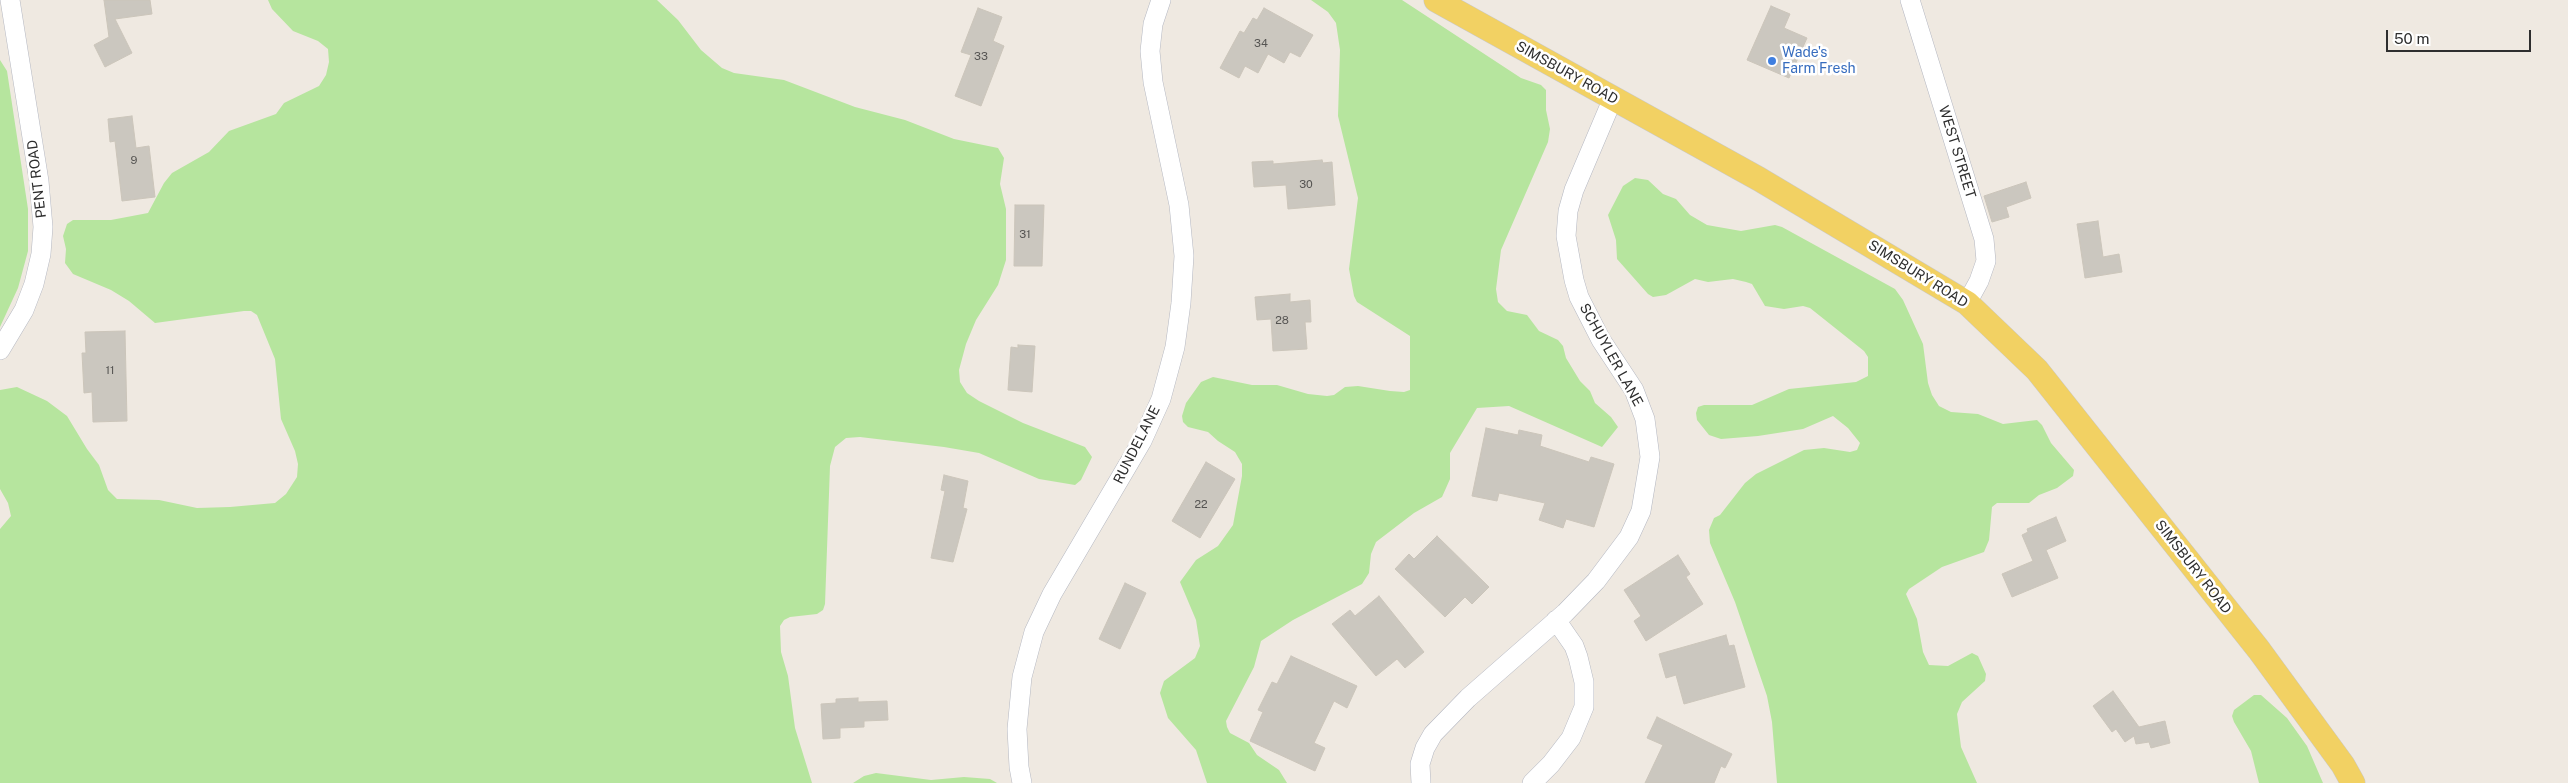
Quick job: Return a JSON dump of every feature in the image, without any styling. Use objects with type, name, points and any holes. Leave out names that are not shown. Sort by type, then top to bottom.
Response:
[{"type":"main road","name":"SIMSBURY ROAD","points":[[1436,0],[1768,184],[1967,303],[2037,370],[2259,650],[2343,765],[2353,783]]},
{"type":"street","name":"PENT ROAD","points":[[0,350],[24,310],[34,284],[41,254],[43,227],[39,181],[10,0]]},
{"type":"street","name":"RUNDELANE","points":[[1022,783],[1018,760],[1017,729],[1022,678],[1034,632],[1052,594],[1142,441],[1161,399],[1174,347],[1181,303],[1184,256],[1180,205],[1153,82],[1150,51],[1153,24],[1161,0]]},
{"type":"street","name":"WEST STREET","points":[[1910,0],[1984,239],[1986,262],[1979,281],[1967,303]]},
{"type":"street","name":"SCHUYLER LANE","points":[[1421,783],[1420,764],[1425,748],[1433,734],[1468,698],[1556,620],[1596,581],[1629,537],[1641,511],[1648,471],[1648,437],[1640,403],[1625,374],[1601,340],[1579,297],[1566,236],[1568,211],[1574,190],[1612,98]]},
{"type":"street","points":[[1532,783],[1551,764],[1572,738],[1582,717],[1586,696],[1582,670],[1574,646],[1556,620]]},
{"type":"green space","points":[[268,0],[657,0],[678,20],[701,50],[722,68],[734,73],[784,80],[855,107],[905,120],[954,139],[998,148],[1004,158],[1000,184],[1006,209],[1006,260],[998,285],[976,320],[966,344],[959,370],[960,382],[967,393],[979,401],[1023,423],[1085,447],[1092,457],[1081,480],[1075,485],[1039,479],[979,453],[944,447],[860,437],[846,438],[835,447],[830,466],[825,604],[823,610],[817,614],[790,617],[784,620],[780,626],[781,652],[788,676],[795,728],[812,783],[0,783],[0,529],[11,516],[8,503],[0,489],[0,390],[17,387],[47,401],[67,416],[99,465],[108,490],[117,499],[159,500],[197,508],[275,503],[286,494],[297,477],[298,464],[295,451],[281,419],[275,359],[257,315],[251,311],[244,311],[155,323],[129,301],[111,290],[73,274],[65,263],[66,249],[63,236],[67,224],[73,220],[111,220],[148,213],[164,183],[172,173],[209,152],[229,131],[276,114],[284,103],[319,86],[326,75],[329,62],[328,49],[318,41],[293,31],[272,9]]},
{"type":"green space","points":[[1311,0],[1402,0],[1521,78],[1541,85],[1546,90],[1546,110],[1550,129],[1548,142],[1501,250],[1496,289],[1498,302],[1507,311],[1527,315],[1539,331],[1558,340],[1563,346],[1566,358],[1580,381],[1590,391],[1595,403],[1611,417],[1618,427],[1602,447],[1509,406],[1477,408],[1450,453],[1450,479],[1442,497],[1414,513],[1376,542],[1371,554],[1369,573],[1362,584],[1293,620],[1261,641],[1254,667],[1226,721],[1227,727],[1230,733],[1249,743],[1257,755],[1279,770],[1287,783],[1207,783],[1196,750],[1168,718],[1160,693],[1164,681],[1195,658],[1200,646],[1196,620],[1180,582],[1196,560],[1218,546],[1233,525],[1242,476],[1242,464],[1235,452],[1208,432],[1188,427],[1183,422],[1182,416],[1186,403],[1201,382],[1213,377],[1252,385],[1277,385],[1308,394],[1327,396],[1334,395],[1345,387],[1358,386],[1390,391],[1404,392],[1410,390],[1410,336],[1357,302],[1354,296],[1349,269],[1358,198],[1338,116],[1340,50],[1336,23],[1328,12]]},
{"type":"green space","points":[[0,60],[7,71],[28,209],[28,251],[18,288],[0,327]]},
{"type":"green space","points":[[1635,178],[1648,180],[1663,194],[1676,199],[1690,215],[1707,225],[1741,231],[1775,225],[1782,227],[1895,289],[1903,300],[1923,344],[1928,383],[1932,395],[1939,406],[1951,412],[1978,414],[2003,424],[2037,420],[2042,425],[2051,443],[2074,470],[2073,476],[2057,488],[2039,495],[2029,503],[1997,503],[1992,507],[1989,540],[1984,552],[1942,567],[1909,589],[1906,594],[1917,619],[1923,652],[1929,665],[1948,666],[1972,653],[1978,656],[1986,674],[1985,681],[1962,702],[1957,714],[1961,747],[1977,783],[1777,783],[1772,722],[1767,696],[1735,602],[1710,543],[1709,530],[1714,518],[1720,515],[1745,483],[1756,474],[1804,450],[1824,448],[1850,452],[1857,450],[1860,443],[1848,428],[1833,416],[1803,429],[1758,436],[1721,439],[1709,435],[1697,420],[1696,413],[1698,407],[1704,405],[1752,405],[1789,389],[1856,382],[1868,376],[1868,357],[1864,351],[1810,308],[1803,306],[1784,309],[1765,306],[1752,284],[1746,282],[1733,279],[1708,282],[1695,279],[1666,295],[1653,297],[1648,294],[1617,259],[1616,240],[1608,215],[1623,186]]},
{"type":"green space","points":[[2254,695],[2261,695],[2287,718],[2307,746],[2323,783],[2259,783],[2251,751],[2232,716],[2234,710]]},
{"type":"green space","points":[[876,773],[931,780],[964,777],[990,779],[997,783],[853,783],[864,776]]},
{"type":"building","points":[[104,0],[150,0],[152,14],[115,19],[132,53],[105,67],[94,45],[109,37]]},
{"type":"building","points":[[1771,6],[1790,14],[1784,28],[1807,38],[1789,78],[1747,60]]},
{"type":"building","points":[[978,8],[1002,17],[993,41],[1004,46],[981,106],[955,96],[971,55],[961,52]]},
{"type":"building","points":[[1264,8],[1313,35],[1300,57],[1290,52],[1284,63],[1268,54],[1258,73],[1245,66],[1239,78],[1220,68],[1240,31],[1244,33],[1253,18],[1257,20]]},
{"type":"building","points":[[132,116],[136,148],[149,146],[155,197],[122,201],[115,141],[110,142],[108,119]]},
{"type":"building","points":[[1322,160],[1323,163],[1332,162],[1335,205],[1288,209],[1286,185],[1254,187],[1252,162],[1273,161],[1273,164]]},
{"type":"building","points":[[2026,182],[2031,198],[2006,207],[2009,217],[1992,222],[1984,196]]},
{"type":"building","points":[[1015,205],[1044,205],[1042,266],[1014,266]]},
{"type":"building","points":[[2098,221],[2103,257],[2119,254],[2122,272],[2085,278],[2077,224]]},
{"type":"building","points":[[1290,294],[1290,302],[1310,300],[1311,322],[1305,322],[1307,349],[1273,351],[1271,319],[1257,320],[1255,297]]},
{"type":"building","points":[[125,331],[127,421],[93,422],[92,392],[84,393],[82,353],[86,353],[85,332]]},
{"type":"building","points":[[1018,345],[1035,346],[1032,392],[1008,390],[1011,347],[1018,348]]},
{"type":"building","points":[[1486,428],[1518,435],[1519,430],[1542,435],[1540,446],[1589,462],[1591,457],[1614,464],[1594,527],[1566,519],[1563,528],[1539,520],[1545,503],[1499,493],[1497,501],[1472,496]]},
{"type":"building","points":[[1206,462],[1235,479],[1200,538],[1172,521]]},
{"type":"building","points":[[944,475],[968,481],[963,508],[967,509],[953,562],[931,558],[945,491],[941,490]]},
{"type":"building","points":[[2056,517],[2066,541],[2046,550],[2058,578],[2012,597],[2002,574],[2033,561],[2022,535],[2028,532],[2027,529]]},
{"type":"building","points":[[1437,536],[1489,587],[1472,604],[1465,597],[1445,617],[1395,569],[1409,554],[1414,559]]},
{"type":"building","points":[[1678,555],[1690,574],[1686,577],[1703,604],[1646,641],[1634,621],[1641,616],[1624,590]]},
{"type":"building","points":[[1125,583],[1146,593],[1120,649],[1099,639]]},
{"type":"building","points":[[1379,596],[1424,652],[1405,668],[1397,659],[1376,676],[1332,624],[1350,610],[1355,616]]},
{"type":"building","points":[[1726,635],[1729,646],[1734,645],[1745,687],[1684,704],[1676,675],[1666,678],[1659,654]]},
{"type":"building","points":[[1291,656],[1357,686],[1347,708],[1334,701],[1314,743],[1325,748],[1315,771],[1250,741],[1263,712],[1258,710],[1272,682],[1277,684]]},
{"type":"building","points":[[2113,691],[2139,727],[2165,721],[2170,743],[2151,748],[2149,742],[2136,744],[2134,736],[2125,742],[2116,729],[2112,732],[2093,706]]},
{"type":"building","points":[[858,698],[858,702],[887,701],[888,720],[864,721],[864,727],[840,728],[840,738],[823,739],[821,704],[836,703],[836,699]]},
{"type":"building","points":[[1657,717],[1732,754],[1725,768],[1721,766],[1714,783],[1645,783],[1663,745],[1647,738]]},
{"type":"place","name":"Wade's Farm Fresh","points":[[1772,61]]}]
